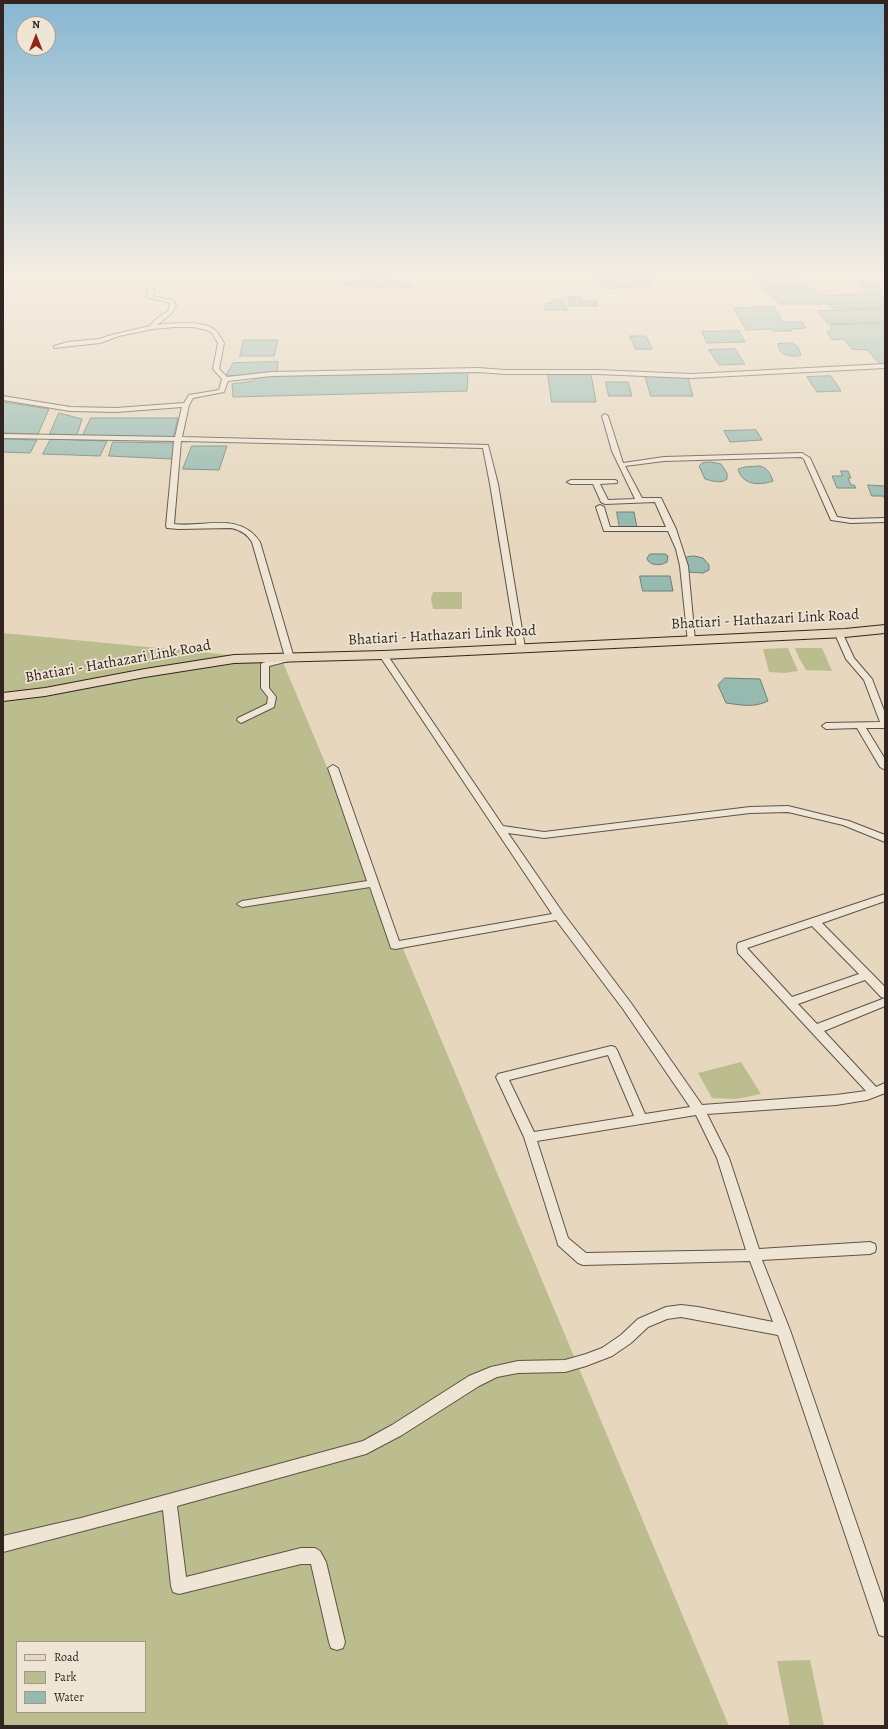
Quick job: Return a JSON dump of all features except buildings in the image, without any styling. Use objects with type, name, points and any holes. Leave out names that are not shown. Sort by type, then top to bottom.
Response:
[{"type":"main road","name":"Bhatiari - Hathazari Link Road","points":[[3,697],[45,692],[226,660],[383,655],[839,634],[885,629]]},
{"type":"street","points":[[219,356],[216,369],[225,379]]},
{"type":"street","points":[[225,379],[272,374],[478,370],[505,372],[597,372],[692,376],[885,366]]},
{"type":"street","points":[[225,379],[222,391],[191,396],[186,405],[178,439],[170,526],[177,528],[218,526],[234,527],[248,532],[256,542],[290,658],[265,665],[265,688],[272,697],[271,705],[242,720]]},
{"type":"street","points":[[3,398],[70,409],[116,410],[186,405]]},
{"type":"street","points":[[605,416],[615,452],[640,501]]},
{"type":"street","points":[[3,436],[486,446],[494,484],[521,648]]},
{"type":"street","points":[[621,465],[664,459],[802,455],[807,458],[834,518],[885,520]]},
{"type":"street","points":[[571,482],[615,482]]},
{"type":"street","points":[[596,482],[604,502],[658,500],[662,514],[665,516],[672,529],[683,558],[691,640]]},
{"type":"street","points":[[600,507],[607,529],[672,529]]},
{"type":"street","points":[[826,726],[885,725],[868,679],[850,659],[839,634]]},
{"type":"street","points":[[383,655],[559,916],[627,1006],[699,1110],[723,1158],[754,1255],[783,1330],[885,1629]]},
{"type":"street","points":[[860,726],[885,767]]},
{"type":"street","points":[[333,768],[395,945],[559,916]]},
{"type":"street","points":[[499,828],[515,832],[544,835],[750,810],[788,809],[846,823],[885,839]]},
{"type":"street","points":[[242,904],[374,883]]},
{"type":"street","points":[[880,1090],[816,1029],[742,950],[742,946],[885,897]]},
{"type":"street","points":[[814,921],[885,994]]},
{"type":"street","points":[[791,1002],[866,975]]},
{"type":"street","points":[[816,1029],[885,1002]]},
{"type":"street","points":[[641,1119],[611,1050],[502,1077],[530,1137],[563,1241],[583,1259],[754,1255],[870,1248]]},
{"type":"street","points":[[530,1137],[699,1110],[836,1100],[880,1090]]},
{"type":"street","points":[[3,1544],[169,1501],[366,1447],[397,1430],[474,1381],[496,1371],[518,1367],[565,1366],[586,1360],[607,1352],[626,1339],[643,1323],[666,1313],[681,1311],[698,1313],[783,1330]]},
{"type":"street","points":[[169,1501],[179,1586],[301,1556],[315,1556],[318,1562],[337,1642]]},
{"type":"green space","points":[[433,592],[462,592],[462,609],[433,609],[431,599]]},
{"type":"green space","points":[[3,633],[282,660],[729,1726],[3,1726]]},
{"type":"green space","points":[[788,648],[798,671],[784,673],[769,672],[763,649]]},
{"type":"green space","points":[[795,648],[822,648],[832,671],[806,670]]},
{"type":"green space","points":[[741,1062],[761,1094],[737,1099],[712,1098],[698,1073]]},
{"type":"green space","points":[[810,1660],[824,1726],[790,1726],[777,1661]]},
{"type":"water","points":[[240,356],[274,356],[274,356]]},
{"type":"water","points":[[713,356],[739,356],[745,364],[719,365]]},
{"type":"water","points":[[872,356],[885,356],[885,363],[880,364]]},
{"type":"water","points":[[278,362],[277,372],[238,376],[226,375],[233,363]]},
{"type":"water","points":[[468,373],[467,391],[233,397],[232,384],[253,381],[257,377],[270,376]]},
{"type":"water","points":[[548,374],[591,374],[596,402],[552,402]]},
{"type":"water","points":[[645,375],[688,378],[693,396],[651,396]]},
{"type":"water","points":[[831,376],[841,391],[817,392],[807,377]]},
{"type":"water","points":[[606,382],[628,382],[632,396],[609,396]]},
{"type":"water","points":[[3,402],[49,409],[38,434],[3,433]]},
{"type":"water","points":[[59,413],[82,419],[77,435],[50,434]]},
{"type":"water","points":[[91,418],[178,418],[173,438],[83,435]]},
{"type":"water","points":[[756,430],[762,440],[730,442],[724,431]]},
{"type":"water","points":[[3,439],[37,440],[30,453],[3,452]]},
{"type":"water","points":[[51,439],[107,441],[100,456],[43,454]]},
{"type":"water","points":[[113,442],[175,443],[172,459],[109,456]]},
{"type":"water","points":[[192,446],[227,446],[219,470],[183,469]]},
{"type":"water","points":[[711,462],[721,464],[727,473],[727,479],[725,481],[719,482],[705,479],[699,466],[702,463]]},
{"type":"water","points":[[760,466],[768,471],[773,481],[768,483],[752,483],[743,478],[738,469],[745,467]]},
{"type":"water","points":[[841,471],[848,471],[851,478],[848,478],[851,485],[854,485],[856,488],[837,488],[832,476],[842,476]]},
{"type":"water","points":[[868,485],[885,486],[885,499],[883,496],[872,496]]},
{"type":"water","points":[[617,512],[634,512],[637,528],[620,528]]},
{"type":"water","points":[[650,554],[665,554],[668,556],[667,562],[659,565],[653,564],[647,559]]},
{"type":"water","points":[[694,556],[703,558],[709,565],[709,570],[703,573],[688,572],[685,559],[687,557]]},
{"type":"water","points":[[640,576],[670,576],[673,591],[643,591]]},
{"type":"water","points":[[725,678],[760,679],[768,701],[758,705],[726,703],[718,685]]}]
